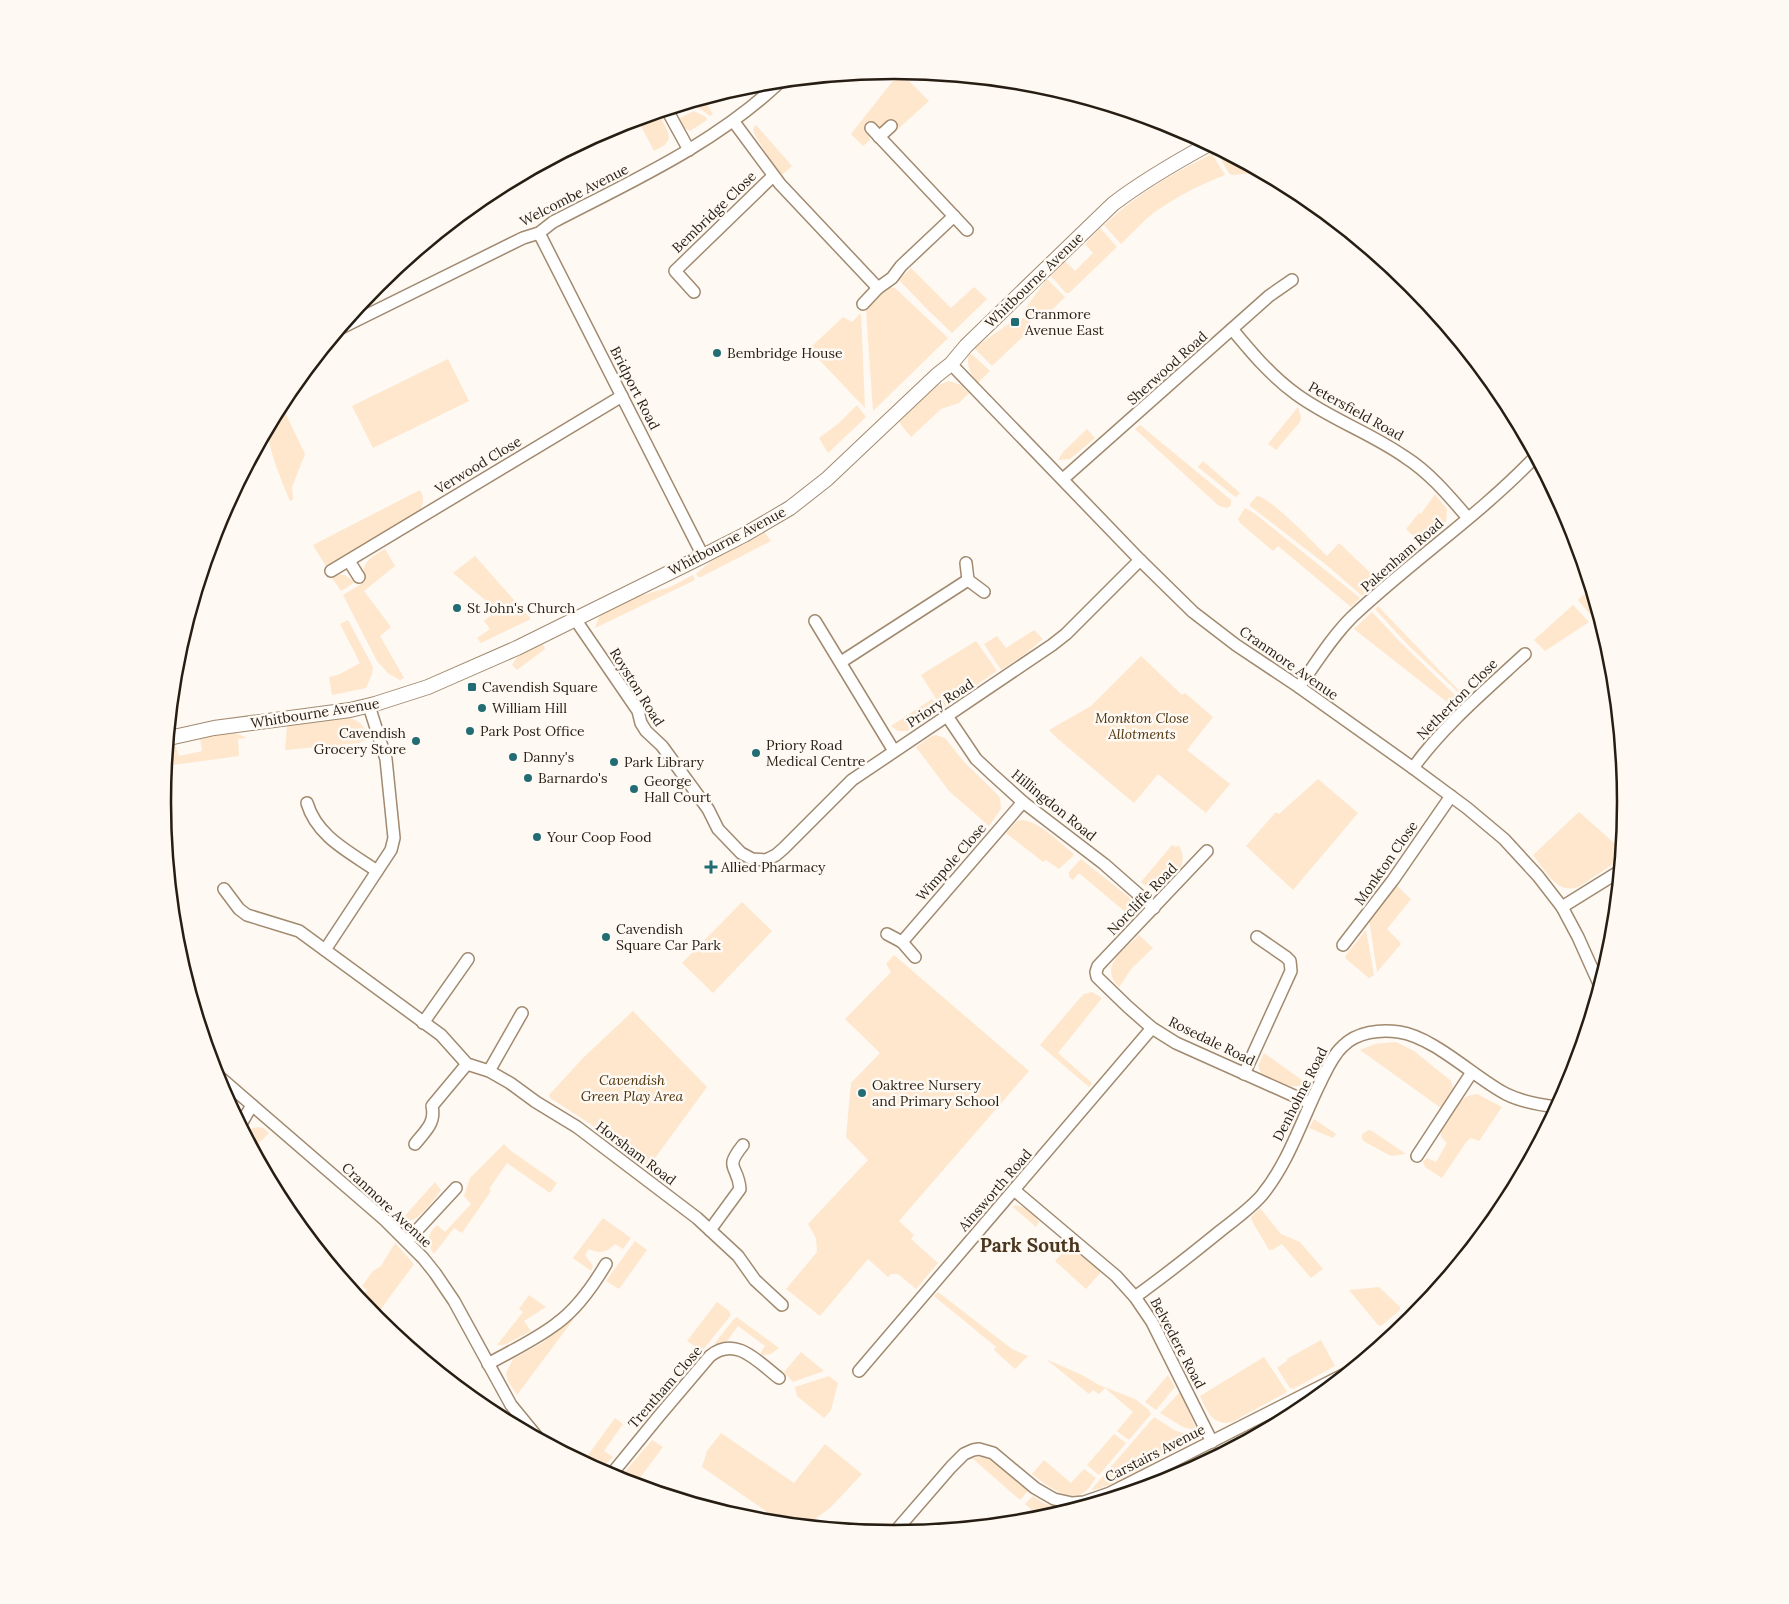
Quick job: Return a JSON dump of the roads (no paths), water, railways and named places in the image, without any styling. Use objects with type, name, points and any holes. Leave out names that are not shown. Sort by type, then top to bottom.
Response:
[{"type":"street","name":"Welcombe Avenue","points":[[354,321],[523,238],[539,233],[551,224],[651,173],[734,122],[772,90]]},
{"type":"street","points":[[670,115],[689,150]]},
{"type":"street","name":"Bembridge Close","points":[[734,122],[773,176],[878,288]]},
{"type":"street","points":[[879,137],[891,126]]},
{"type":"street","points":[[870,128],[967,230]]},
{"type":"street","name":"Whitbourne Avenue","points":[[175,737],[214,728],[350,710],[409,694],[458,675],[703,556],[763,524],[807,495],[834,473],[951,364],[966,346],[1113,204],[1166,167],[1202,148]]},
{"type":"street","name":"Bembridge Close","points":[[694,292],[675,271],[773,176]]},
{"type":"street","points":[[863,304],[954,216]]},
{"type":"street","name":"Bridport Road","points":[[539,233],[703,556]]},
{"type":"street","name":"Sherwood Road","points":[[1063,479],[1269,296],[1292,280]]},
{"type":"street","name":"Petersfield Road","points":[[1232,329],[1260,364],[1284,386],[1319,409],[1406,457],[1428,475],[1468,518]]},
{"type":"street","name":"Cranmore Avenue","points":[[951,364],[1140,560],[1193,612],[1412,768],[1504,839],[1544,883],[1562,907],[1596,977]]},
{"type":"street","name":"Verwood Close","points":[[331,571],[622,396]]},
{"type":"street","name":"Pakenham Road","points":[[1299,687],[1330,643],[1352,617],[1468,518],[1532,460]]},
{"type":"street","name":"Priory Road","points":[[752,859],[766,860],[776,855],[847,785],[894,751],[1052,645],[1066,634],[1140,560]]},
{"type":"street","points":[[349,561],[359,578]]},
{"type":"street","points":[[966,563],[968,580],[984,592]]},
{"type":"street","points":[[841,662],[968,580]]},
{"type":"street","name":"Royston Road","points":[[575,618],[638,711],[641,723],[649,736],[662,746],[708,809],[718,829],[741,853],[752,859]]},
{"type":"street","points":[[815,620],[894,751]]},
{"type":"street","name":"Netherton Close","points":[[1412,768],[1448,726],[1525,654]]},
{"type":"street","points":[[325,950],[391,850],[394,838],[386,759],[369,706]]},
{"type":"street","name":"Hillingdon Road","points":[[947,716],[976,759],[1024,802],[1104,864],[1154,908]]},
{"type":"street","name":"Monkton Close","points":[[1343,945],[1388,888],[1450,796]]},
{"type":"street","name":"Wimpole Close","points":[[902,942],[1024,802]]},
{"type":"street","points":[[307,803],[316,824],[327,837],[377,871]]},
{"type":"street","name":"Norcliffe Road","points":[[1098,966],[1207,851]]},
{"type":"street","points":[[1562,907],[1614,875]]},
{"type":"street","name":"Horsham Road","points":[[224,889],[239,909],[247,915],[296,929],[442,1036],[467,1064],[489,1072],[577,1127],[698,1218],[738,1256],[764,1290],[782,1305]]},
{"type":"street","points":[[887,934],[902,942],[915,956]]},
{"type":"street","points":[[1244,1074],[1291,971],[1290,961],[1258,937]]},
{"type":"street","points":[[423,1023],[468,959]]},
{"type":"street","name":"Rosedale Road","points":[[1098,966],[1097,977],[1152,1028],[1176,1043],[1310,1102]]},
{"type":"street","points":[[489,1072],[522,1012]]},
{"type":"street","name":"Ainsworth Road","points":[[860,1371],[1152,1028]]},
{"type":"street","name":"Denholme Road","points":[[1135,1296],[1203,1245],[1261,1196],[1284,1161],[1310,1102],[1332,1060],[1343,1045],[1357,1036],[1378,1031],[1402,1032],[1414,1036],[1431,1044],[1506,1094],[1525,1102],[1550,1106]]},
{"type":"street","points":[[415,1144],[432,1122],[434,1116],[432,1106],[467,1064]]},
{"type":"street","points":[[1417,1156],[1472,1072]]},
{"type":"street","name":"Cranmore Avenue","points":[[228,1084],[407,1241],[436,1274],[473,1333],[488,1364],[512,1405],[527,1424]]},
{"type":"street","points":[[244,1118],[252,1105]]},
{"type":"street","points":[[710,1230],[740,1189],[732,1167],[733,1158],[743,1146]]},
{"type":"street","points":[[407,1241],[456,1188]]},
{"type":"street","name":"Belvedere Road","points":[[1014,1190],[1116,1276],[1135,1296],[1155,1328],[1212,1442]]},
{"type":"street","points":[[488,1364],[558,1324],[580,1301],[606,1264]]},
{"type":"street","name":"Trentham Close","points":[[616,1469],[665,1408],[710,1356],[718,1350],[733,1348],[742,1351],[779,1378]]},
{"type":"street","name":"Carstairs Avenue","points":[[1114,1491],[1318,1388]]},
{"type":"street","name":"Carstairs Avenue","points":[[901,1525],[960,1458],[973,1450],[979,1449],[993,1453],[1041,1493],[1054,1499],[1073,1503]]},
{"type":"place","name":"Cranmore Avenue East","points":[[1015,322]]},
{"type":"place","name":"Bembridge House","points":[[717,353]]},
{"type":"place","name":"St John's Church","points":[[457,608]]},
{"type":"place","name":"Cavendish Square","points":[[472,687]]},
{"type":"place","name":"William Hill","points":[[482,708]]},
{"type":"place","name":"Park Post Office","points":[[470,731]]},
{"type":"place","name":"Cavendish Grocery Store","points":[[416,741]]},
{"type":"place","name":"Priory Road Medical Centre","points":[[756,753]]},
{"type":"place","name":"Danny's","points":[[513,757]]},
{"type":"place","name":"Park Library","points":[[614,762]]},
{"type":"place","name":"Barnardo's","points":[[528,778]]},
{"type":"place","name":"George Hall Court","points":[[634,789]]},
{"type":"place","name":"Your Coop Food","points":[[537,837]]},
{"type":"place","name":"Allied Pharmacy","points":[[711,867]]},
{"type":"place","name":"Cavendish Square Car Park","points":[[606,937]]},
{"type":"place","name":"Oaktree Nursery and Primary School","points":[[862,1093]]},
{"type":"district","name":"Park South","points":[[1030,1245]]},
{"type":"park label","name":"Monkton Close Allotments","points":[[1142,726]]},
{"type":"park label","name":"Cavendish Green Play Area","points":[[632,1088]]}]
